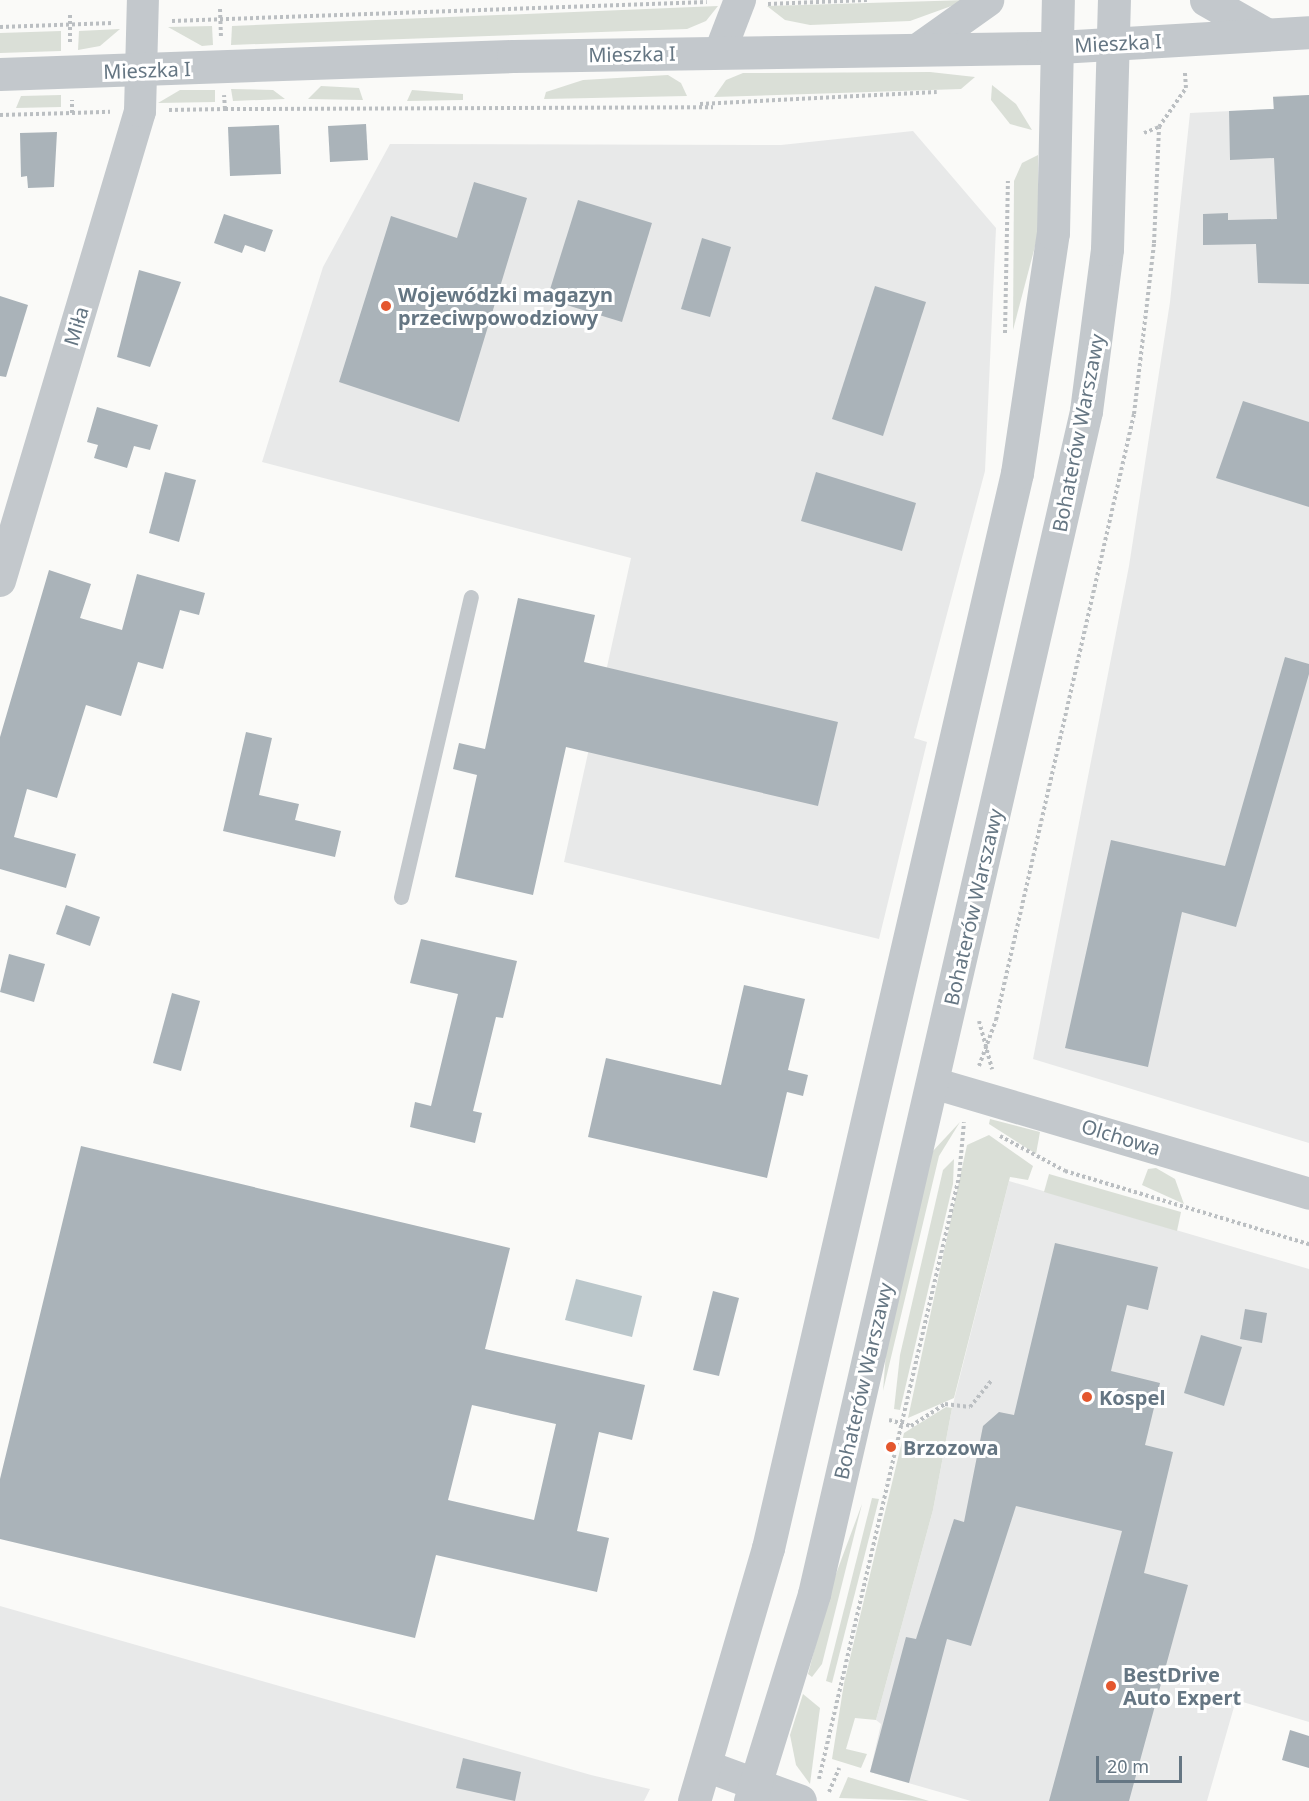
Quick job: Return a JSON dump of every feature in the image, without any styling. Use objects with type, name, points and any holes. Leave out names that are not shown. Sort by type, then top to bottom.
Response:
[{"type":"street","points":[[720,52],[740,0]]},
{"type":"street","points":[[918,49],[987,0]]},
{"type":"street","points":[[694,1801],[768,1548],[1017,473],[1053,233],[1058,0]]},
{"type":"street","name":"Bohaterów Warszawy","points":[[753,1793],[813,1594],[933,1083],[1086,411],[1107,249],[1114,0]]},
{"type":"street","points":[[1206,0],[1264,33]]},
{"type":"street","name":"Miła","points":[[0,581],[140,111],[145,70],[144,11]]},
{"type":"street","name":"Mieszka I","points":[[0,74],[720,52],[1058,47],[1309,32]]},
{"type":"street","name":"Olchowa","points":[[933,1083],[977,1094],[1309,1194]]},
{"type":"street","points":[[706,1766],[753,1793],[808,1796]]},
{"type":"lane","points":[[401,897],[471,597]]},
{"type":"path","points":[[0,27],[144,11],[740,0],[867,0]]},
{"type":"path","points":[[808,1796],[902,1424],[1134,414],[1154,243],[1159,127],[1186,88],[1185,72]]},
{"type":"path","points":[[225,109],[699,104],[937,92]]},
{"type":"path","points":[[699,104],[713,107]]},
{"type":"path","points":[[1137,135],[1159,127]]},
{"type":"path","points":[[1143,144],[1144,132]]},
{"type":"path","points":[[977,1094],[992,1071],[978,1018],[980,1007]]},
{"type":"path","points":[[996,1134],[1065,1171],[1309,1244]]},
{"type":"path","points":[[889,1420],[911,1426],[945,1404],[970,1407],[992,1380]]},
{"type":"path","points":[[826,1801],[839,1768]]},
{"type":"shaded area","points":[[968,0],[910,21],[810,25],[785,20],[767,6]]},
{"type":"shaded area","points":[[718,6],[706,21],[687,29],[231,45],[232,26]]},
{"type":"shaded area","points":[[212,26],[213,45],[202,46],[168,27]]},
{"type":"shaded area","points":[[120,29],[100,46],[78,50],[79,31]]},
{"type":"shaded area","points":[[61,31],[61,51],[0,53],[0,33]]},
{"type":"shaded area","points":[[930,72],[975,77],[961,89],[714,97],[726,80],[743,73]]},
{"type":"shaded area","points":[[668,75],[681,83],[687,96],[544,99],[546,92],[583,80]]},
{"type":"shaded area","points":[[992,85],[1016,104],[1032,130],[1010,124],[991,100]]},
{"type":"shaded area","points":[[321,86],[359,88],[363,100],[308,99]]},
{"type":"shaded area","points":[[231,89],[273,90],[285,99],[233,101]]},
{"type":"shaded area","points":[[180,90],[215,90],[215,102],[158,103]]},
{"type":"shaded area","points":[[412,90],[463,94],[463,100],[407,101]]},
{"type":"shaded area","points":[[61,95],[61,107],[16,108],[21,96]]},
{"type":"shaded area","points":[[1309,95],[1309,1143],[1033,1059],[1129,566],[1170,302],[1190,113],[1273,109],[1273,96]]},
{"type":"shaded area","points":[[913,131],[996,228],[985,471],[914,738],[927,742],[879,939],[564,862],[631,558],[262,462],[323,267],[390,144],[781,145]]},
{"type":"shaded area","points":[[1038,155],[1038,235],[1013,330],[1014,181],[1022,163]]},
{"type":"shaded area","points":[[990,1119],[1040,1132],[1036,1154],[989,1124]]},
{"type":"shaded area","points":[[960,1122],[939,1156],[883,1391],[886,1352],[932,1152]]},
{"type":"shaded area","points":[[989,1135],[1033,1166],[1028,1180],[1010,1177],[954,1398],[908,1418],[967,1145]]},
{"type":"shaded area","points":[[954,1159],[953,1184],[900,1410],[894,1409],[900,1355],[943,1170]]},
{"type":"shaded area","points":[[1156,1168],[1175,1179],[1184,1204],[1142,1185],[1148,1169]]},
{"type":"shaded area","points":[[1049,1174],[1181,1212],[1177,1231],[1044,1192]]},
{"type":"shaded area","points":[[1009,1181],[1309,1269],[1309,1722],[1236,1700],[1207,1801],[971,1801],[870,1772],[881,1724],[876,1720],[933,1510],[952,1408]]},
{"type":"shaded area","points":[[576,1279],[642,1296],[632,1337],[565,1320]]},
{"type":"shaded area","points":[[946,1407],[952,1408],[933,1510],[876,1720],[855,1718],[846,1749],[867,1754],[861,1768],[832,1759],[844,1683],[904,1433]]},
{"type":"shaded area","points":[[872,1498],[879,1499],[832,1683],[826,1681]]},
{"type":"shaded area","points":[[862,1504],[822,1664],[812,1677],[808,1674],[830,1590]]},
{"type":"shaded area","points":[[0,1606],[591,1775],[650,1789],[644,1801],[0,1801]]},
{"type":"shaded area","points":[[803,1694],[820,1708],[810,1784],[796,1765],[790,1735]]},
{"type":"shaded area","points":[[848,1777],[929,1801],[839,1798]]},
{"type":"building","points":[[1309,95],[1309,284],[1258,283],[1256,244],[1203,245],[1203,214],[1228,213],[1228,220],[1277,219],[1274,158],[1230,160],[1229,111],[1274,109],[1273,97]]},
{"type":"building","points":[[366,124],[368,160],[330,162],[328,126]]},
{"type":"building","points":[[279,125],[281,174],[230,176],[228,127]]},
{"type":"building","points":[[57,132],[54,187],[28,188],[27,176],[21,177],[20,133]]},
{"type":"building","points":[[474,182],[527,198],[459,422],[339,382],[391,216],[457,238]]},
{"type":"building","points":[[578,200],[652,223],[622,322],[547,299]]},
{"type":"building","points":[[224,214],[273,230],[265,252],[245,245],[242,253],[214,243]]},
{"type":"building","points":[[702,238],[731,247],[710,317],[681,309]]},
{"type":"building","points":[[139,270],[181,282],[150,367],[117,357]]},
{"type":"building","points":[[875,286],[926,302],[883,436],[832,419]]},
{"type":"building","points":[[0,296],[28,305],[6,377],[0,376]]},
{"type":"building","points":[[1243,401],[1309,422],[1309,507],[1216,478]]},
{"type":"building","points":[[97,407],[158,425],[150,450],[134,446],[127,468],[94,458],[98,445],[87,442]]},
{"type":"building","points":[[165,472],[196,480],[179,542],[149,533]]},
{"type":"building","points":[[816,472],[916,503],[902,551],[801,521]]},
{"type":"building","points":[[49,570],[91,584],[80,618],[122,630],[137,574],[205,593],[199,615],[180,610],[163,669],[138,662],[121,716],[86,705],[57,798],[27,789],[14,837],[76,854],[66,888],[0,869],[0,737]]},
{"type":"building","points":[[518,598],[595,615],[584,662],[838,722],[818,806],[566,747],[533,895],[455,877],[477,775],[453,769],[459,743],[485,749]]},
{"type":"building","points":[[1285,657],[1309,664],[1309,674],[1236,927],[1182,912],[1148,1067],[1065,1048],[1111,840],[1225,866]]},
{"type":"building","points":[[246,732],[272,738],[259,795],[299,804],[295,820],[341,831],[335,857],[223,831]]},
{"type":"building","points":[[66,905],[100,917],[90,946],[56,934]]},
{"type":"building","points":[[421,939],[517,961],[503,1018],[496,1017],[473,1111],[482,1113],[475,1143],[410,1127],[415,1102],[431,1106],[458,994],[410,983]]},
{"type":"building","points":[[9,954],[45,964],[34,1002],[0,992]]},
{"type":"building","points":[[744,985],[805,999],[788,1070],[808,1075],[803,1096],[787,1092],[767,1178],[588,1137],[606,1058],[721,1085]]},
{"type":"building","points":[[172,993],[200,1001],[181,1071],[153,1063]]},
{"type":"building","points":[[81,1146],[510,1248],[485,1349],[645,1385],[632,1440],[599,1432],[577,1531],[609,1538],[597,1592],[436,1555],[415,1638],[0,1539],[0,1479]],"holes":[[[472,1405],[556,1424],[534,1520],[448,1500]]]},
{"type":"building","points":[[1055,1243],[1158,1267],[1148,1310],[1127,1305],[1111,1371],[1160,1383],[1145,1445],[1173,1452],[1144,1573],[1188,1585],[1129,1801],[1049,1801],[1122,1531],[1016,1506],[971,1646],[947,1639],[909,1783],[870,1772],[906,1637],[916,1639],[954,1519],[964,1522],[983,1426],[999,1412],[1014,1415]]},
{"type":"building","points":[[713,1291],[739,1298],[719,1376],[693,1370]]},
{"type":"building","points":[[1245,1309],[1267,1313],[1262,1343],[1240,1339]]},
{"type":"building","points":[[1201,1335],[1242,1347],[1224,1406],[1184,1393]]},
{"type":"building","points":[[1290,1730],[1309,1736],[1309,1768],[1282,1760]]},
{"type":"building","points":[[463,1758],[521,1772],[515,1801],[456,1788]]},
{"type":"place","name":"Wojewódzki magazyn przeciwpowodziowy","points":[[386,306]]},
{"type":"place","name":"Kospel","points":[[1087,1397]]},
{"type":"place","name":"Brzozowa","points":[[891,1447]]},
{"type":"place","name":"BestDrive Auto Expert","points":[[1111,1686]]}]
